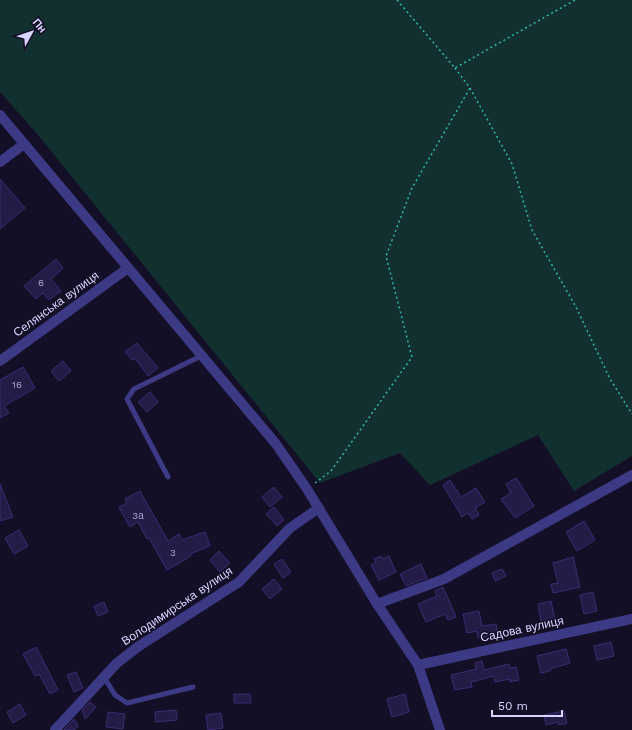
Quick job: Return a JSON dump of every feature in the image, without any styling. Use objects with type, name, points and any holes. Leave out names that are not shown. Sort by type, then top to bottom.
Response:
[{"type":"street","points":[[0,115],[276,444],[307,489],[377,604],[418,665],[440,730]]},
{"type":"street","points":[[0,162],[24,144]]},
{"type":"street","name":"Селянська вулиця","points":[[0,361],[128,268]]},
{"type":"street","points":[[377,604],[444,579],[632,475]]},
{"type":"street","name":"Володимирська вулиця","points":[[55,730],[117,663],[139,646],[239,582],[290,528],[319,508]]},
{"type":"street","name":"Садова вулиця","points":[[418,665],[632,618]]},
{"type":"lane","points":[[168,477],[127,399],[134,389],[201,356]]},
{"type":"lane","points":[[104,677],[115,694],[127,704],[193,687]]},
{"type":"path","points":[[397,0],[455,68],[470,88],[512,164],[532,230],[576,307],[610,379],[632,414]]},
{"type":"path","points":[[455,68],[575,0]]},
{"type":"path","points":[[307,489],[331,471],[412,357],[386,256],[412,188],[470,88]]},
{"type":"green space","points":[[0,0],[632,0],[632,456],[574,491],[538,435],[430,485],[400,453],[320,483],[38,135],[0,92]]},
{"type":"building","points":[[0,179],[25,208],[0,229]]},
{"type":"building","points":[[56,259],[63,268],[51,279],[61,291],[49,300],[43,293],[36,299],[24,286]]},
{"type":"building","points":[[137,343],[158,368],[148,376],[135,358],[132,360],[125,352]]},
{"type":"building","points":[[63,361],[71,371],[59,381],[51,371]]},
{"type":"building","points":[[23,367],[35,388],[4,406],[9,413],[0,418],[0,380]]},
{"type":"building","points":[[150,392],[158,402],[147,412],[138,402]]},
{"type":"building","points":[[516,478],[534,506],[515,518],[501,499],[511,493],[506,484]]},
{"type":"building","points":[[450,480],[461,497],[476,488],[485,502],[475,508],[479,515],[472,519],[468,513],[462,517],[443,485]]},
{"type":"building","points":[[0,484],[13,517],[0,521]]},
{"type":"building","points":[[274,487],[282,497],[270,507],[262,497]]},
{"type":"building","points":[[140,491],[168,541],[179,534],[182,540],[205,532],[210,546],[190,554],[191,556],[167,570],[138,522],[130,527],[119,507],[127,503],[125,499]]},
{"type":"building","points":[[274,507],[284,520],[277,526],[266,514]]},
{"type":"building","points":[[584,521],[595,540],[577,551],[566,532]]},
{"type":"building","points":[[19,530],[28,546],[14,554],[5,538]]},
{"type":"building","points":[[219,551],[230,563],[220,572],[210,560]]},
{"type":"building","points":[[381,556],[383,559],[389,556],[396,572],[379,580],[371,565],[376,562],[374,559]]},
{"type":"building","points":[[573,557],[580,587],[553,593],[551,584],[558,583],[553,563]]},
{"type":"building","points":[[282,559],[291,572],[283,578],[274,564]]},
{"type":"building","points":[[421,564],[427,578],[406,586],[400,574]]},
{"type":"building","points":[[502,569],[506,576],[495,581],[492,573]]},
{"type":"building","points":[[274,579],[282,589],[270,599],[262,589]]},
{"type":"building","points":[[443,587],[456,617],[448,620],[445,614],[426,622],[418,604],[437,596],[435,591]]},
{"type":"building","points":[[593,592],[597,611],[584,614],[580,595]]},
{"type":"building","points":[[551,601],[555,619],[541,621],[538,604]]},
{"type":"building","points":[[104,602],[108,612],[98,616],[94,606]]},
{"type":"building","points":[[479,611],[482,626],[496,624],[498,635],[478,638],[477,631],[467,633],[463,614]]},
{"type":"building","points":[[611,642],[614,656],[597,660],[594,646]]},
{"type":"building","points":[[36,647],[58,690],[50,694],[39,674],[35,676],[23,654]]},
{"type":"building","points":[[566,649],[570,663],[541,673],[537,656]]},
{"type":"building","points":[[482,661],[484,670],[509,664],[510,668],[516,667],[519,680],[510,682],[510,679],[495,682],[494,676],[471,682],[472,687],[455,690],[451,675],[476,669],[475,663]]},
{"type":"building","points":[[76,672],[83,688],[74,692],[67,675]]},
{"type":"building","points":[[234,694],[250,694],[251,703],[234,703]]},
{"type":"building","points":[[405,694],[409,712],[392,717],[387,699]]},
{"type":"building","points":[[90,702],[96,707],[85,719],[82,710]]},
{"type":"building","points":[[20,704],[26,715],[13,723],[7,712]]},
{"type":"building","points":[[176,710],[177,720],[156,722],[155,712]]},
{"type":"building","points":[[564,711],[567,723],[558,725],[558,722],[546,725],[544,715]]},
{"type":"building","points":[[108,712],[125,714],[123,729],[106,727]]},
{"type":"building","points":[[221,713],[223,728],[208,730],[206,715]]},
{"type":"building","points":[[74,719],[78,726],[74,730],[64,730]]}]
